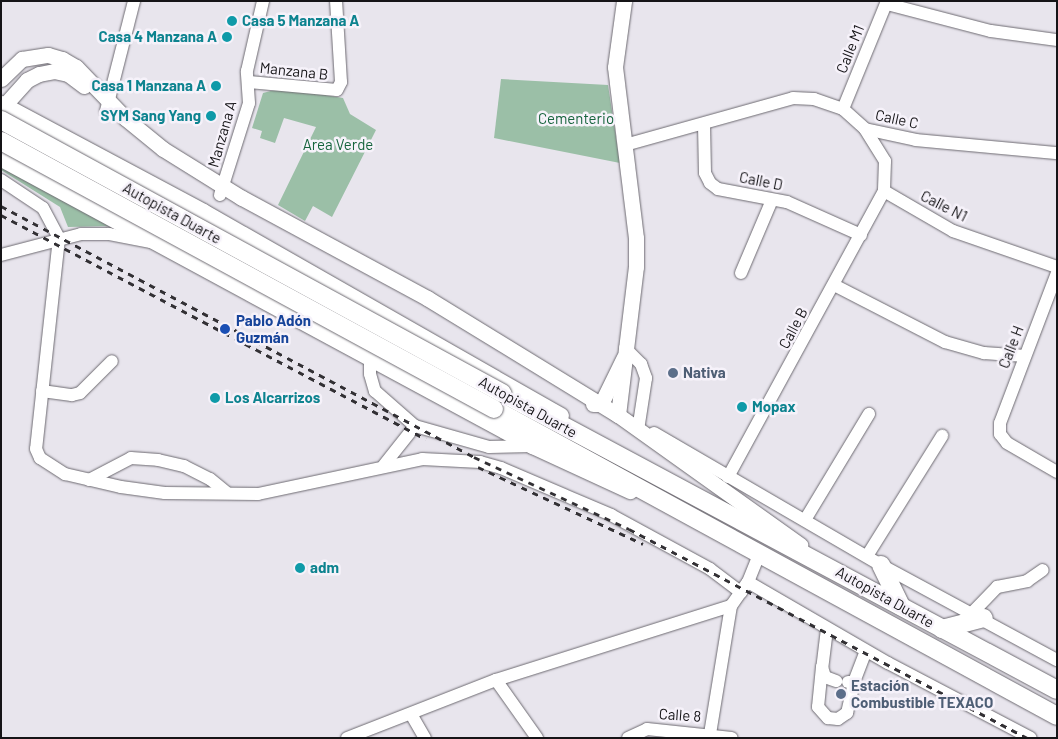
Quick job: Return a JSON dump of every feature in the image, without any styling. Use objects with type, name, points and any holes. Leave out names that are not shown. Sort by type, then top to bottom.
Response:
[{"type":"highway","name":"Autopista Duarte","points":[[2,109],[502,393],[705,504],[832,568],[1057,690]]},
{"type":"highway","name":"Autopista Duarte","points":[[1,141],[1057,716]]},
{"type":"highway","points":[[874,560],[901,606]]},
{"type":"highway","points":[[942,629],[978,615]]},
{"type":"main road","points":[[618,415],[624,353],[635,289],[636,238],[616,67],[624,1]]},
{"type":"main road","points":[[1,79],[22,60],[48,55],[76,67],[108,106]]},
{"type":"main road","points":[[601,404],[596,405],[157,155],[108,106],[78,81],[54,71],[27,80],[2,109],[86,148],[203,211],[555,412],[705,504]]},
{"type":"main road","points":[[65,193],[57,180],[74,150],[86,148]]},
{"type":"main road","points":[[1,159],[370,356],[532,446],[726,536]]},
{"type":"main road","points":[[222,191],[427,298],[601,404],[832,568]]},
{"type":"main road","points":[[578,390],[594,389],[602,384],[624,353]]},
{"type":"main road","points":[[601,404],[624,353]]},
{"type":"street","points":[[108,106],[134,1]]},
{"type":"street","name":"Manzana A","points":[[222,191],[250,104],[247,71],[263,1]]},
{"type":"street","name":"Manzana B","points":[[249,82],[337,90],[341,82],[336,1]]},
{"type":"street","points":[[887,2],[991,31],[1057,40]]},
{"type":"street","name":"Calle M1","points":[[843,109],[887,2]]},
{"type":"street","name":"Calle C","points":[[625,145],[704,125],[792,98],[814,99],[843,109],[865,129],[916,140],[1057,152]]},
{"type":"street","name":"Calle D","points":[[704,125],[704,173],[710,183],[718,189],[787,202],[861,235]]},
{"type":"street","points":[[865,129],[885,161],[884,191]]},
{"type":"street","points":[[1,180],[43,208],[59,238],[36,449],[40,458],[65,474],[165,493],[258,494],[384,465],[422,459],[480,462],[501,468],[611,515],[1031,738]]},
{"type":"street","name":"Calle B","points":[[728,477],[884,191]]},
{"type":"street","name":"Calle N1","points":[[884,191],[953,231],[1057,267]]},
{"type":"street","points":[[741,273],[772,200]]},
{"type":"street","points":[[1,255],[59,238],[109,234],[166,246]]},
{"type":"street","name":"Calle H","points":[[1057,273],[1000,423],[1000,434],[1007,443],[1057,472]]},
{"type":"street","points":[[834,285],[945,342],[984,353],[1024,356]]},
{"type":"street","points":[[624,353],[641,364],[646,378],[639,424]]},
{"type":"street","points":[[370,356],[370,374],[376,391],[414,426],[489,447],[532,446]]},
{"type":"street","points":[[42,391],[72,395],[80,393],[112,362]]},
{"type":"street","points":[[805,520],[869,414]]},
{"type":"street","points":[[618,415],[639,424],[874,560],[978,615],[1057,660]]},
{"type":"street","points":[[384,465],[414,426]]},
{"type":"street","points":[[874,560],[942,436]]},
{"type":"street","points":[[89,480],[131,458],[158,460],[184,466],[210,479],[227,493]]},
{"type":"street","points":[[710,734],[731,606],[745,587],[759,554]]},
{"type":"street","points":[[978,615],[997,587],[1027,581],[1043,570]]},
{"type":"street","points":[[347,738],[496,680],[731,606]]},
{"type":"street","points":[[827,630],[818,707],[828,718],[838,719],[847,713],[846,682],[866,651]]},
{"type":"street","points":[[822,667],[825,677],[846,682]]},
{"type":"street","points":[[496,680],[538,738]]},
{"type":"street","points":[[411,714],[425,738]]},
{"type":"street","name":"Calle 8","points":[[628,738],[647,729],[710,734],[732,738]]},
{"type":"green space","name":"Cementerio","points":[[501,79],[608,85],[620,163],[494,138]]},
{"type":"green space","name":"Area Verde","points":[[282,88],[343,98],[350,114],[376,130],[332,217],[313,206],[305,221],[278,205],[316,127],[284,118],[275,143],[260,138],[262,131],[252,128],[263,93]]},
{"type":"green space","points":[[1,163],[112,226],[68,227],[60,207],[1,170]]},
{"type":"railway","points":[[1,206],[474,457],[629,529],[1027,738]]},
{"type":"railway","points":[[1,215],[425,439]]},
{"type":"railway","points":[[478,467],[643,544]]},
{"type":"place","name":"Casa 5 Manzana A","points":[[232,21]]},
{"type":"place","name":"Casa 4 Manzana A","points":[[227,37]]},
{"type":"place","name":"Casa 1 Manzana A","points":[[216,86]]},
{"type":"place","name":"SYM Sang Yang","points":[[211,116]]},
{"type":"place","name":"Pablo Adón Guzmán","points":[[225,329]]},
{"type":"place","name":"Nativa","points":[[673,373]]},
{"type":"place","name":"Los Alcarrizos","points":[[215,398]]},
{"type":"place","name":"Mopax","points":[[742,407]]},
{"type":"place","name":"adm","points":[[300,568]]},
{"type":"place","name":"Estación Combustible TEXACO","points":[[841,694]]}]
